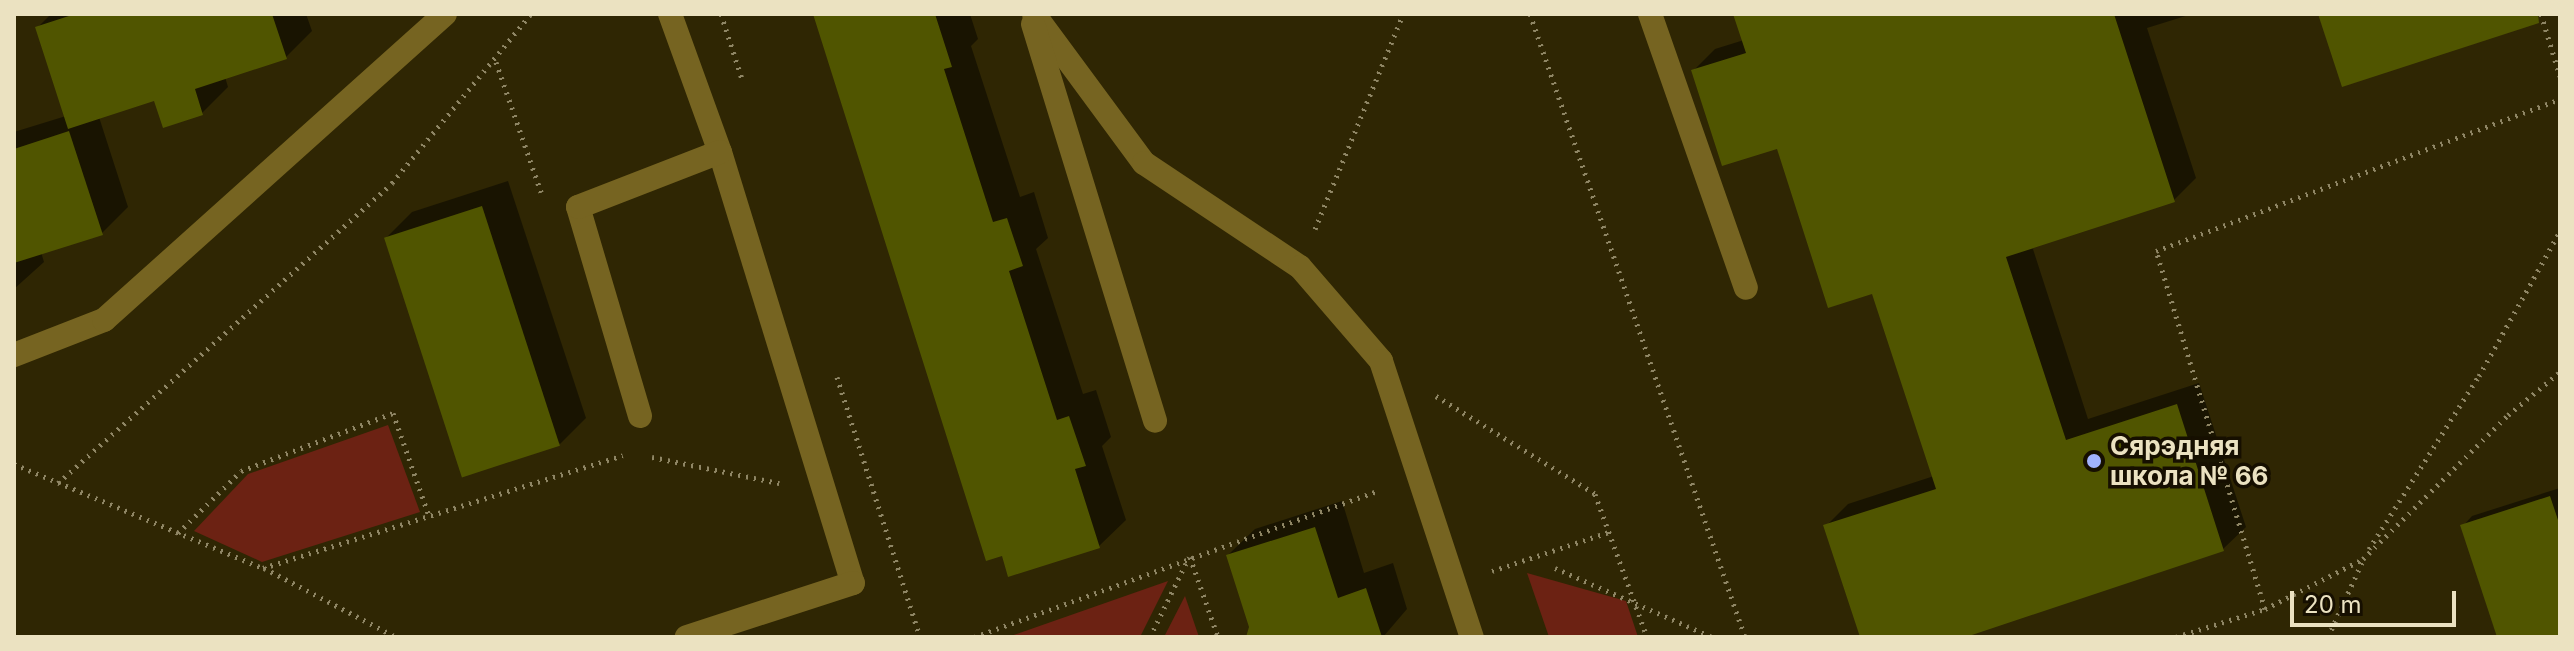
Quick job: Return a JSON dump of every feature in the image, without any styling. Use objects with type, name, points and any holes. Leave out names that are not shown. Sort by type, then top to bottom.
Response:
[{"type":"lane","points":[[14,355],[104,320],[445,14]]},
{"type":"lane","points":[[670,14],[720,152],[822,492],[853,583],[687,637]]},
{"type":"lane","points":[[1032,14],[1144,163],[1300,267],[1381,361],[1422,475],[1472,637]]},
{"type":"lane","points":[[1032,14],[1155,421]]},
{"type":"lane","points":[[1650,14],[1746,288]]},
{"type":"lane","points":[[640,416],[578,207],[720,152]]},
{"type":"path","points":[[58,483],[392,183],[531,14]]},
{"type":"path","points":[[1300,267],[1403,14]]},
{"type":"path","points":[[1530,14],[1745,637]]},
{"type":"path","points":[[2541,14],[2560,76]]},
{"type":"path","points":[[2265,609],[2156,251],[2560,99]]},
{"type":"path","points":[[2328,637],[2363,559],[2479,376],[2560,231]]},
{"type":"path","points":[[1381,361],[1595,494],[1647,637]]},
{"type":"path","points":[[2176,637],[2265,609],[2363,559],[2508,415],[2560,372]]},
{"type":"path","points":[[178,533],[241,471],[393,413],[429,516]]},
{"type":"path","points":[[263,568],[631,452]]},
{"type":"path","points":[[646,455],[822,492]]},
{"type":"path","points":[[14,464],[263,568],[396,637]]},
{"type":"path","points":[[974,637],[1190,556],[1422,475]]},
{"type":"path","points":[[1455,583],[1609,532]]},
{"type":"path","points":[[1150,637],[1190,556]]},
{"type":"path","points":[[1190,556],[1218,637]]},
{"type":"path","points":[[1555,568],[1633,598],[1712,637]]},
{"type":"shaded area","points":[[388,425],[420,512],[262,562],[194,531],[248,474]]},
{"type":"shaded area","points":[[1527,573],[1626,601],[1638,637],[1549,637]]},
{"type":"shaded area","points":[[1168,581],[1140,637],[1008,637]]},
{"type":"shaded area","points":[[1185,596],[1199,637],[1164,637]]},
{"type":"building","points":[[75,14],[272,14],[287,59],[195,89],[203,115],[163,128],[154,101],[68,129],[35,27]]},
{"type":"building","points":[[813,14],[935,14],[952,67],[944,69],[993,222],[1007,218],[1023,266],[1009,271],[1057,420],[1069,416],[1086,466],[1075,469],[1100,548],[1008,577],[1002,556],[986,561]]},
{"type":"building","points":[[1733,14],[2114,14],[2175,202],[2006,257],[2066,440],[2177,404],[2224,551],[1966,637],[1860,637],[1823,525],[1936,489],[1872,294],[1828,308],[1777,149],[1722,166],[1691,70],[1746,53]]},
{"type":"building","points":[[2318,14],[2538,14],[2539,23],[2342,87]]},
{"type":"building","points":[[69,131],[103,235],[14,263],[14,149]]},
{"type":"building","points":[[482,206],[560,446],[462,477],[384,238]]},
{"type":"building","points":[[2550,496],[2560,526],[2560,637],[2497,637],[2460,525]]},
{"type":"building","points":[[1315,527],[1338,598],[1366,588],[1382,637],[1246,637],[1249,627],[1226,555]]},
{"type":"place","name":"Сярэдняя школа № 66","points":[[2094,461]]}]
